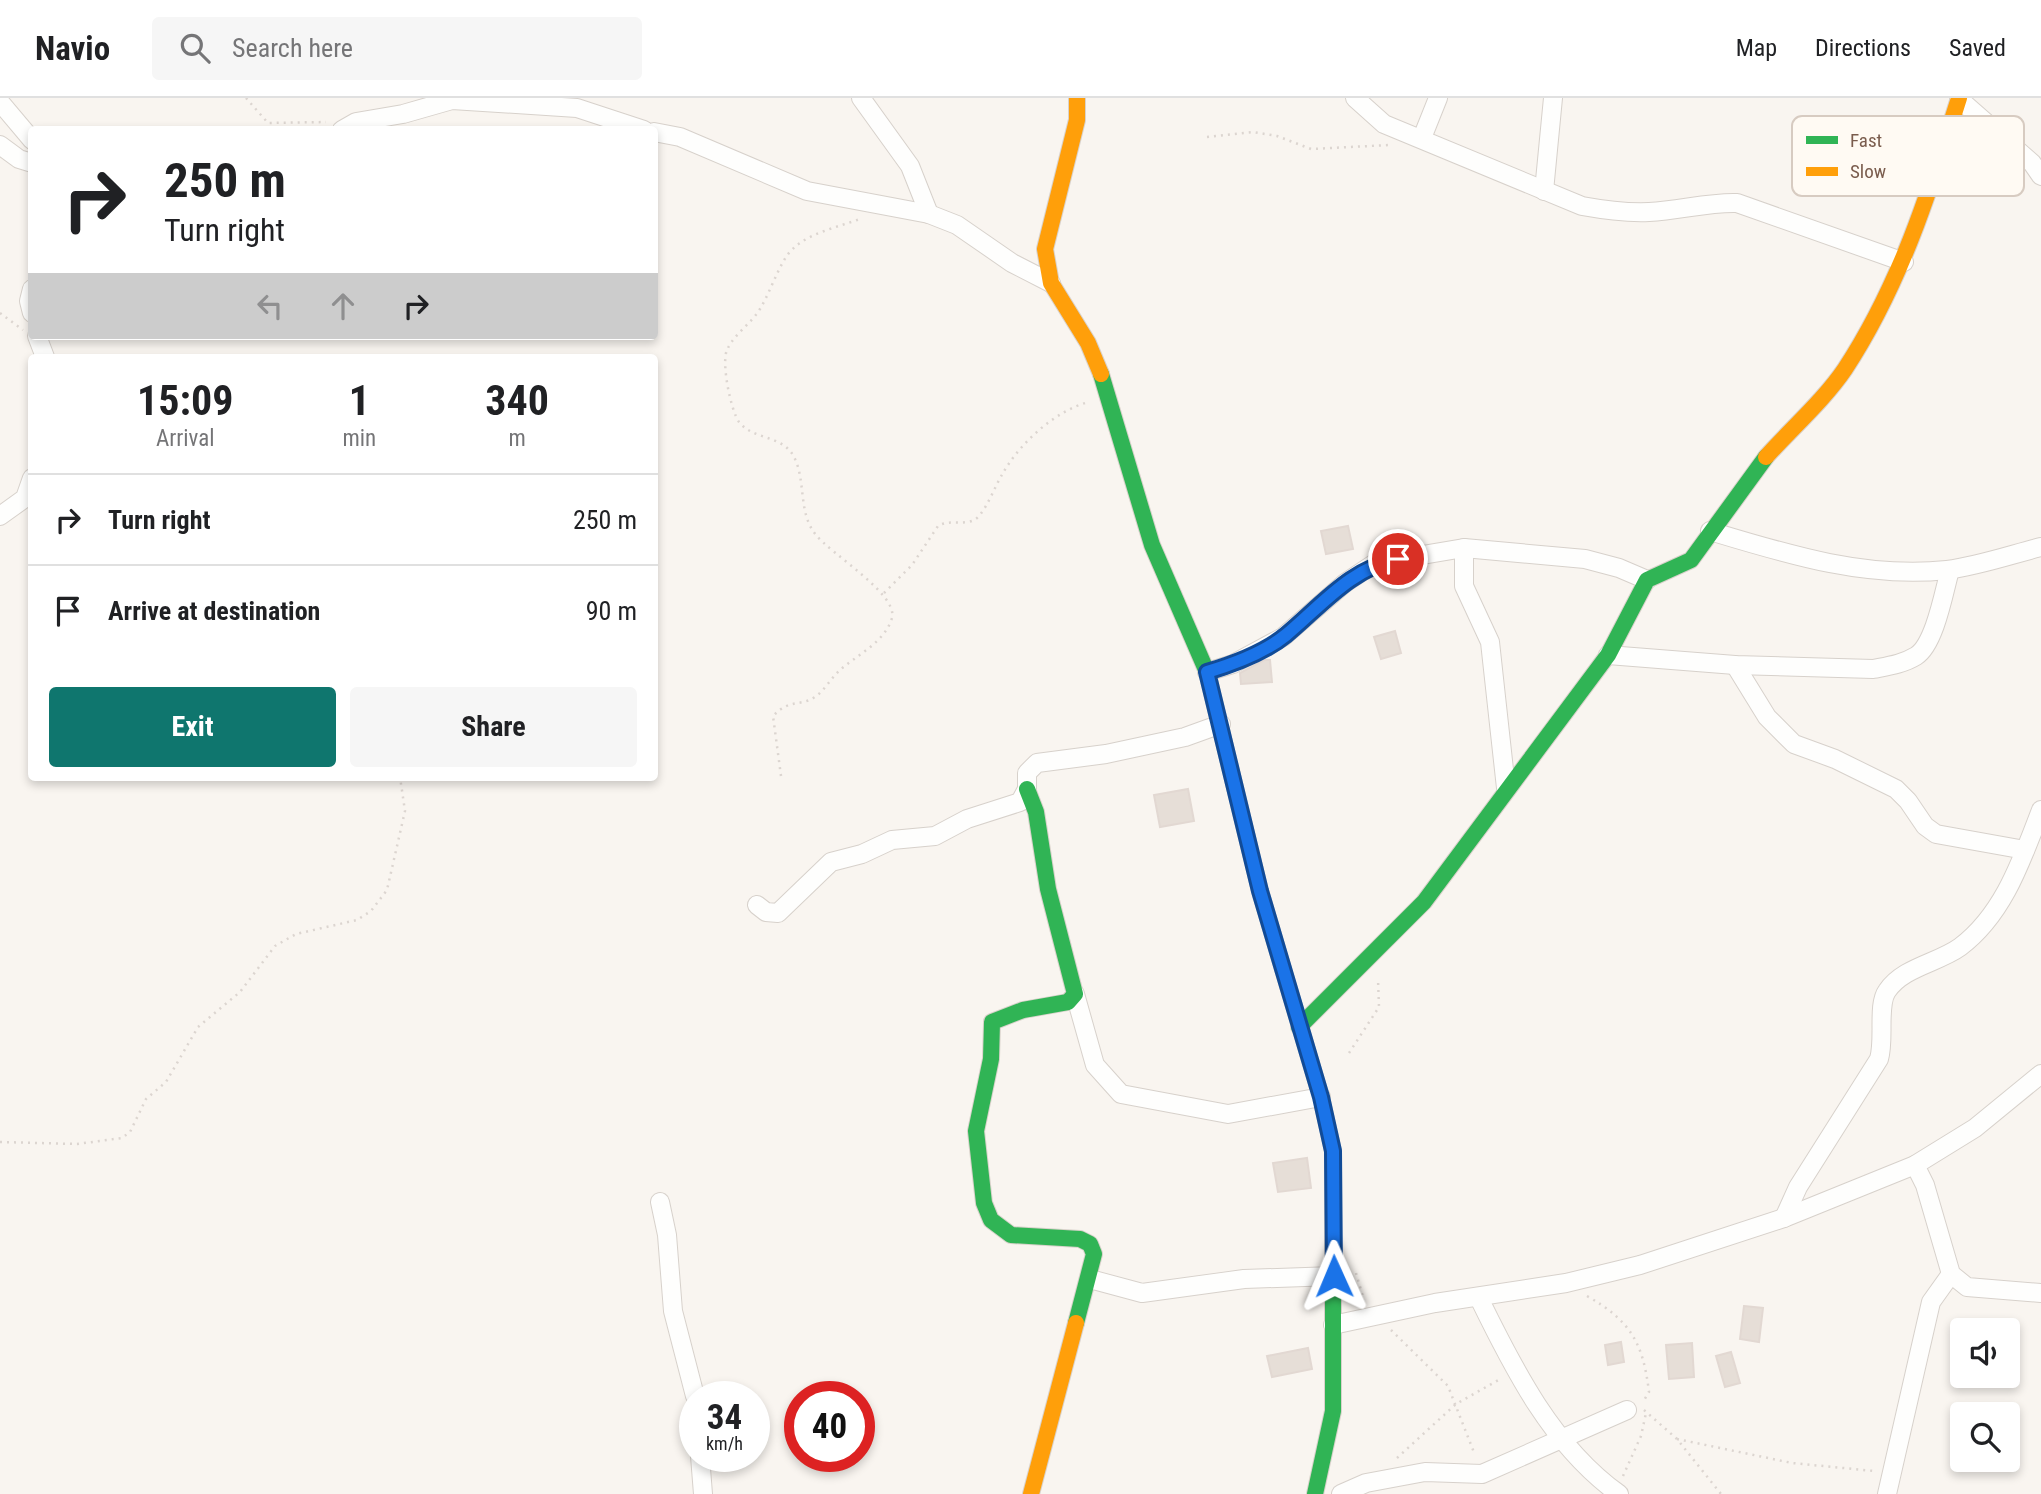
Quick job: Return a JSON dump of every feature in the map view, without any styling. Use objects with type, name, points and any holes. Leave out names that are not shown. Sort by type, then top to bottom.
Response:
[{"type":"street","points":[[861,98],[910,166],[929,214]]},
{"type":"street","points":[[1077,98],[1077,120],[1047,232],[1045,249],[1051,283],[1088,343],[1110,398],[1152,545],[1207,672],[1222,724],[1260,891],[1298,1027],[1321,1097],[1333,1151],[1333,1412],[1315,1494]]},
{"type":"street","points":[[1355,98],[1384,124],[1582,206],[1612,212],[1650,212],[1713,202],[1737,203],[1904,262]]},
{"type":"street","points":[[1418,137],[1438,98]]},
{"type":"street","points":[[1544,191],[1553,98]]},
{"type":"street","points":[[1954,116],[1959,99],[1978,116]]},
{"type":"street","points":[[349,126],[452,100],[537,108],[577,108],[632,126]]},
{"type":"street","points":[[0,102],[28,135]]},
{"type":"street","points":[[658,133],[680,137],[807,191],[890,209],[929,214],[957,225],[1012,263],[1051,283]]},
{"type":"street","points":[[0,145],[19,159],[28,162]]},
{"type":"street","points":[[2024,156],[2041,176]]},
{"type":"street","points":[[1298,1027],[1424,902],[1455,864],[1506,788],[1608,654],[1647,580],[1691,560],[1757,467],[1844,370],[1904,262],[1928,196]]},
{"type":"street","points":[[0,516],[25,498],[28,489]]},
{"type":"street","points":[[1710,531],[1836,565],[1899,571],[1950,569],[2041,547]]},
{"type":"street","points":[[1207,672],[1233,664],[1283,637],[1345,583],[1376,563],[1464,548],[1585,559],[1619,568],[1647,580]]},
{"type":"street","points":[[1464,548],[1464,586],[1490,642],[1506,788]]},
{"type":"street","points":[[1608,654],[1735,664],[1873,669],[1895,665],[1918,656],[1930,637],[1950,569]]},
{"type":"street","points":[[1735,664],[1766,717],[1794,744],[1835,759],[1896,789],[1908,801],[1924,826],[1936,834],[2025,850]]},
{"type":"street","points":[[1222,724],[1185,737],[1106,754],[1037,763],[1027,773],[1027,789],[1036,812],[1048,889],[1095,1066],[1121,1094],[1228,1114],[1321,1097]]},
{"type":"street","points":[[757,905],[766,912],[778,913],[831,862],[862,854],[892,840],[935,836],[967,819],[1020,803],[1027,789]]},
{"type":"street","points":[[1784,1218],[1798,1186],[1879,1059],[1884,1044],[1882,1010],[1885,993],[1897,979],[1958,948],[1996,911],[2041,810]]},
{"type":"street","points":[[1031,1494],[1090,1279],[1094,1254],[1090,1244],[1080,1239],[1011,1235],[991,1220],[984,1203],[975,1147],[976,1131],[991,1059],[992,1022],[1023,1010],[1068,1002],[1076,994]]},
{"type":"street","points":[[1333,1325],[1434,1303],[1566,1283],[1640,1265],[1784,1218],[1915,1165],[1975,1128],[2041,1074]]},
{"type":"street","points":[[1915,1165],[1925,1185],[1951,1274],[1967,1287],[2041,1293]]},
{"type":"street","points":[[660,1202],[667,1235],[673,1311],[691,1381]]},
{"type":"street","points":[[1887,1494],[1931,1302],[1951,1274]]},
{"type":"street","points":[[1090,1279],[1142,1293],[1244,1279],[1334,1276]]},
{"type":"street","points":[[1479,1298],[1514,1370],[1569,1450],[1599,1480],[1617,1492]]},
{"type":"street","points":[[1341,1494],[1366,1483],[1425,1472],[1482,1474],[1627,1410]]},
{"type":"street","points":[[701,1472],[703,1494]]},
{"type":"path","points":[[246,98],[268,123],[349,126]]},
{"type":"path","points":[[1207,137],[1253,132],[1277,135],[1311,149],[1400,144],[1418,137]]},
{"type":"path","points":[[781,775],[773,716],[784,705],[814,698],[839,671],[874,644],[892,619],[892,609],[884,593],[855,572],[815,534],[805,515],[795,459],[780,440],[749,429],[738,421],[727,383],[725,354],[731,343],[759,312],[788,255],[811,236],[890,209]]},
{"type":"path","points":[[0,313],[28,332]]},
{"type":"path","points":[[884,593],[912,565],[938,526],[944,522],[969,522],[978,517],[1004,470],[1053,418],[1069,407],[1110,398]]},
{"type":"path","points":[[0,1142],[76,1144],[122,1138],[130,1132],[146,1099],[166,1082],[198,1027],[240,992],[275,946],[296,934],[357,920],[371,911],[387,890],[405,811],[401,781]]},
{"type":"path","points":[[1349,1054],[1379,1007],[1378,948]]},
{"type":"path","points":[[1566,1283],[1595,1300],[1630,1328],[1641,1346],[1649,1392],[1638,1406],[1677,1439],[1721,1494]]},
{"type":"path","points":[[1381,1315],[1392,1331],[1448,1386],[1482,1474]]},
{"type":"path","points":[[1395,1460],[1456,1404],[1514,1370]]},
{"type":"path","points":[[1617,1492],[1641,1436],[1646,1412]]},
{"type":"path","points":[[1677,1439],[1792,1463],[1892,1473]]},
{"type":"building","points":[[1348,526],[1353,549],[1326,554],[1321,531]]},
{"type":"building","points":[[1395,631],[1401,653],[1381,659],[1374,637]]},
{"type":"building","points":[[1264,660],[1270,660],[1272,682],[1241,684],[1240,673]]},
{"type":"building","points":[[1188,789],[1194,821],[1160,827],[1154,795]]},
{"type":"building","points":[[1307,1158],[1311,1188],[1278,1192],[1273,1163]]},
{"type":"building","points":[[1744,1306],[1763,1308],[1759,1342],[1740,1339]]},
{"type":"building","points":[[1621,1342],[1624,1362],[1608,1365],[1605,1345]]},
{"type":"building","points":[[1692,1343],[1694,1377],[1669,1379],[1666,1345]]},
{"type":"building","points":[[1308,1348],[1312,1369],[1272,1377],[1267,1356]]},
{"type":"building","points":[[1731,1352],[1740,1383],[1725,1387],[1716,1356]]},
{"type":"traffic: fast","points":[[1101,374],[1152,545],[1207,672],[1260,891],[1283,969]]},
{"type":"traffic: fast","points":[[1299,1027],[1424,902],[1608,655],[1647,580],[1691,560],[1766,457]]},
{"type":"traffic: fast","points":[[1027,789],[1036,812],[1048,889],[1075,994],[1068,1002],[1023,1010],[992,1022],[991,1059],[976,1131],[984,1203],[991,1220],[1011,1235],[1080,1239],[1090,1244],[1094,1254],[1076,1323]]},
{"type":"traffic: fast","points":[[1315,1494],[1333,1411],[1333,1287]]},
{"type":"traffic: slow","points":[[1077,98],[1077,120],[1045,249],[1051,283],[1088,343],[1101,374]]},
{"type":"traffic: slow","points":[[1953,116],[1959,98]]},
{"type":"traffic: slow","points":[[1766,457],[1845,369],[1882,305],[1926,196]]},
{"type":"traffic: slow","points":[[1283,969],[1321,1097],[1333,1151],[1333,1287]]},
{"type":"traffic: slow","points":[[1031,1494],[1076,1323]]},
{"type":"route","points":[[1334,1276],[1333,1151],[1321,1097],[1298,1027],[1260,891],[1222,724],[1207,672],[1233,664],[1283,637],[1345,583],[1376,563],[1398,559]]}]
